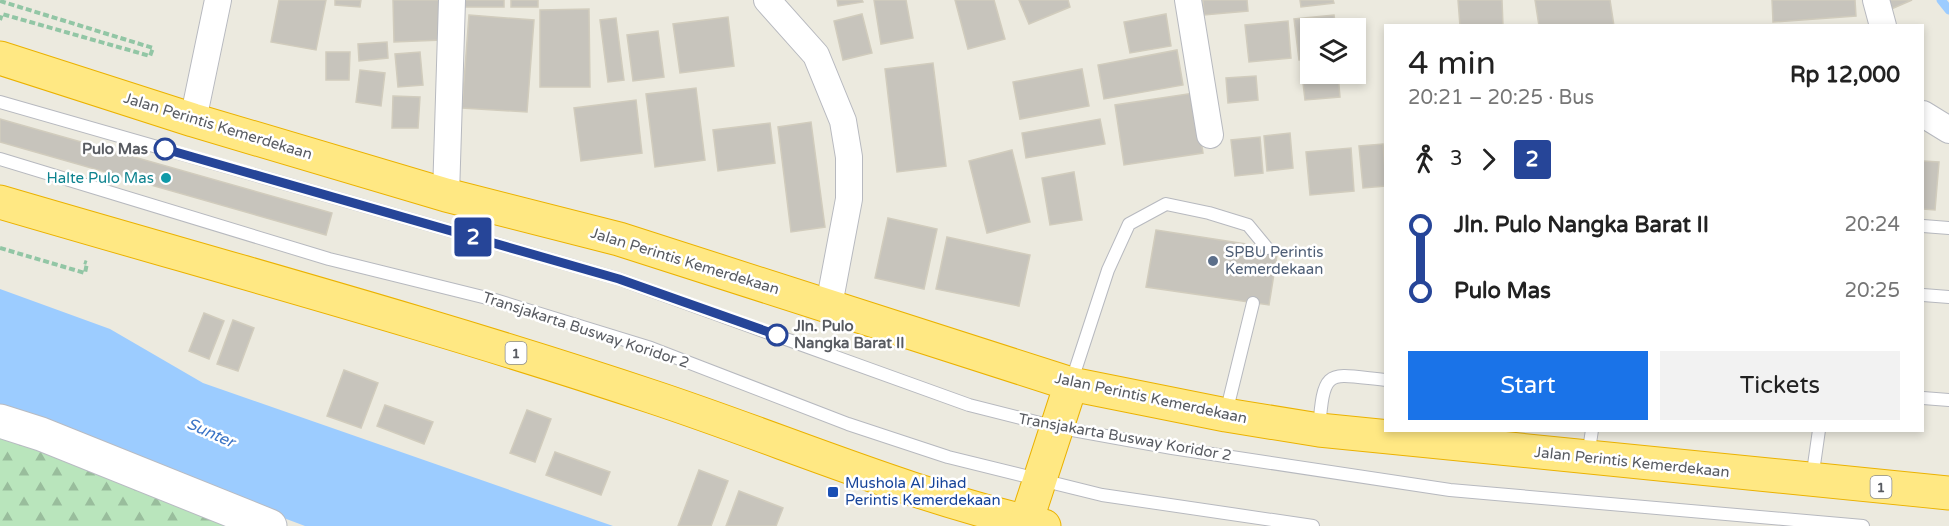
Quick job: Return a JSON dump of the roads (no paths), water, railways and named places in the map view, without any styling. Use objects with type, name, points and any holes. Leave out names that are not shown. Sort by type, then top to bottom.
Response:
[{"type":"highway","name":"Jalan Perintis Kemerdekaan","points":[[0,58],[193,120],[446,195],[619,239],[1071,384],[1226,415],[1319,430],[1590,444],[1812,480],[1949,493]]},
{"type":"highway","name":"1","points":[[0,202],[425,324],[655,398],[933,496],[1035,524]]},
{"type":"highway","points":[[1035,524],[1041,480],[1071,384]]},
{"type":"street","points":[[193,120],[218,0]]},
{"type":"street","points":[[446,195],[450,136],[452,0]]},
{"type":"street","points":[[767,0],[816,55],[843,121],[849,157],[849,199],[829,305]]},
{"type":"street","points":[[1188,0],[1210,135]]},
{"type":"street","points":[[1876,0],[1883,24]]},
{"type":"street","points":[[1924,116],[1949,130]]},
{"type":"street","points":[[0,421],[41,434],[270,526]]},
{"type":"lane","name":"Transjakarta Busway Koridor 2","points":[[0,102],[619,279],[969,405],[1056,427],[1172,448],[1450,490],[1863,526]]},
{"type":"lane","name":"Transjakarta Busway Koridor 2","points":[[0,159],[329,259],[495,300],[629,341],[848,424],[948,457],[1102,495],[1313,526]]},
{"type":"lane","points":[[1071,384],[1108,270],[1129,224],[1166,204],[1209,213],[1248,225],[1267,248]]},
{"type":"lane","points":[[1924,226],[1949,228]]},
{"type":"lane","points":[[1924,295],[1949,297]]},
{"type":"lane","points":[[1226,415],[1253,303]]},
{"type":"lane","points":[[1319,430],[1323,387],[1330,379],[1340,375],[1384,380]]},
{"type":"lane","points":[[1924,398],[1949,400]]},
{"type":"lane","points":[[1812,480],[1819,432]]},
{"type":"water","name":"Sunter","points":[[0,289],[110,329],[203,383],[613,526],[305,526],[0,411]]},
{"type":"waterway","points":[[1941,0],[1949,10]]},
{"type":"place","name":"Pulo Mas","points":[[165,149]]},
{"type":"place","name":"Halte Pulo Mas","points":[[166,178]]},
{"type":"place","name":"SPBU Perintis Kemerdekaan","points":[[1213,261]]},
{"type":"place","name":"Jln. Pulo Nangka Barat II","points":[[777,335]]},
{"type":"place","name":"Mushola Al Jihad Perintis Kemerdekaan","points":[[833,492]]}]
